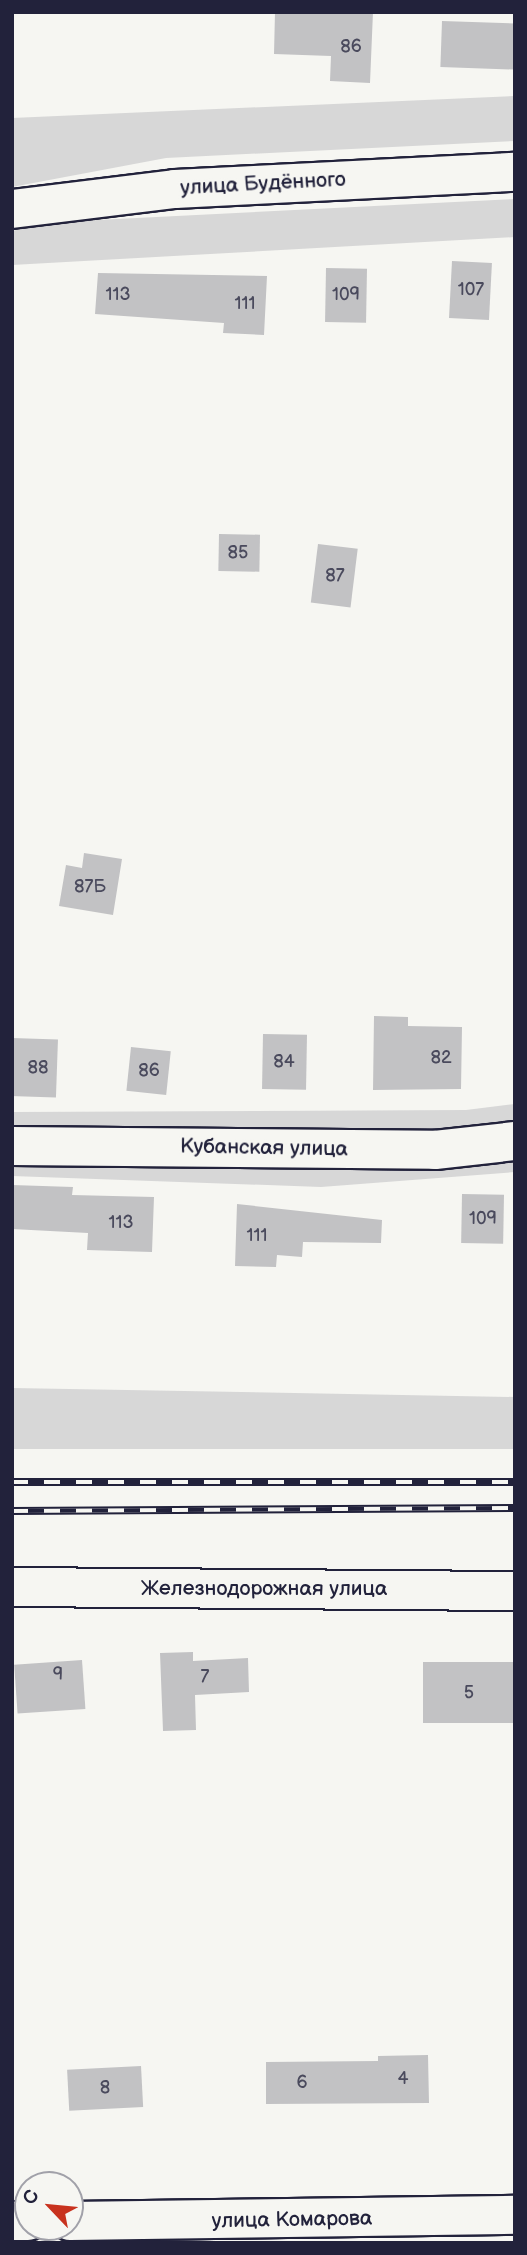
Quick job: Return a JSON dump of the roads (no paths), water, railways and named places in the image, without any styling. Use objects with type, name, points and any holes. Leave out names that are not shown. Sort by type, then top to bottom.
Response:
[{"type":"street","name":"улица Будённого","points":[[12,209],[175,189],[515,172]]},
{"type":"street","name":"Кубанская улица","points":[[12,1146],[435,1150],[515,1140]]},
{"type":"street","name":"Железнодорожная улица","points":[[12,1587],[515,1591]]},
{"type":"street","name":"улица Комарова","points":[[84,2222],[258,2232],[515,2216]]},
{"type":"railway","points":[[12,1482],[515,1482]]},
{"type":"railway","points":[[12,1511],[515,1508]]}]
